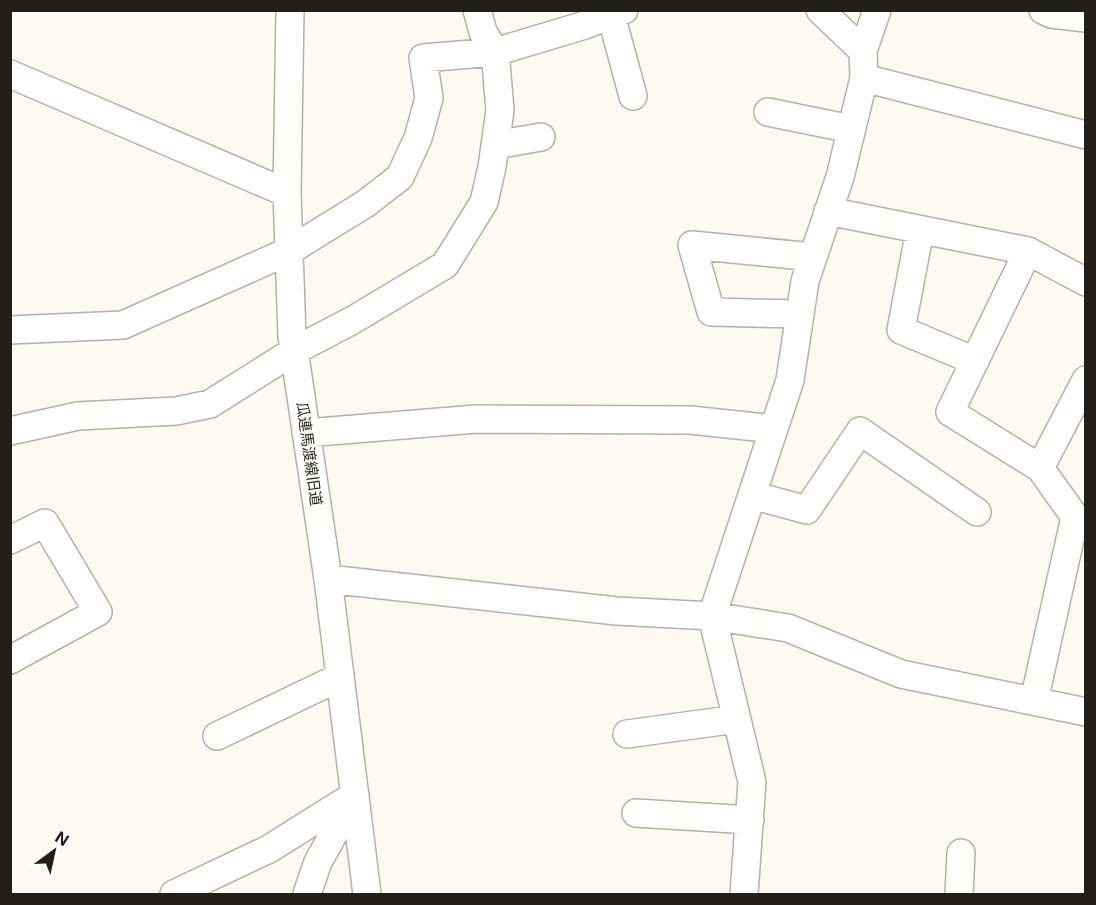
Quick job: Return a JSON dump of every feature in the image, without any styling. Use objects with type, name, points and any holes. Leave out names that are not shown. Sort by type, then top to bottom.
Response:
[{"type":"street","name":"瓜連馬渡線旧道","points":[[290,10],[287,193],[294,351],[328,579],[367,894]]},
{"type":"street","points":[[10,431],[78,416],[176,411],[210,404],[294,351],[353,320],[445,265],[484,202],[500,110],[495,52],[483,32],[477,10]]},
{"type":"street","points":[[820,10],[863,51]]},
{"type":"street","points":[[744,894],[752,782],[712,616],[790,380],[805,281],[840,177],[864,78],[863,51],[877,10]]},
{"type":"street","points":[[1043,10],[1051,14],[1086,18]]},
{"type":"street","points":[[10,330],[123,325],[289,251],[365,204],[400,177],[418,138],[429,98],[423,57],[495,52],[617,13],[633,96]]},
{"type":"street","points":[[10,75],[287,193]]},
{"type":"street","points":[[864,78],[1086,135]]},
{"type":"street","points":[[768,112],[851,129]]},
{"type":"street","points":[[495,145],[541,137]]},
{"type":"street","points":[[828,211],[1028,251],[1086,282]]},
{"type":"street","points":[[920,230],[901,330],[975,361]]},
{"type":"street","points":[[800,314],[711,312],[692,245],[813,257]]},
{"type":"street","points":[[1028,251],[950,412],[1040,468],[1075,517],[1034,701]]},
{"type":"street","points":[[1040,468],[1086,380]]},
{"type":"street","points":[[306,433],[476,419],[690,420],[774,429]]},
{"type":"street","points":[[752,495],[807,510],[860,430],[977,513]]},
{"type":"street","points":[[10,540],[45,523],[98,612],[10,660]]},
{"type":"street","points":[[328,579],[617,611],[712,616],[788,628],[901,674],[1086,712]]},
{"type":"street","points":[[217,736],[340,677]]},
{"type":"street","points":[[627,734],[737,719]]},
{"type":"street","points":[[174,894],[269,849],[355,795]]},
{"type":"street","points":[[307,894],[318,862],[355,795]]},
{"type":"street","points":[[636,813],[750,820]]},
{"type":"street","points":[[959,894],[961,853]]}]
